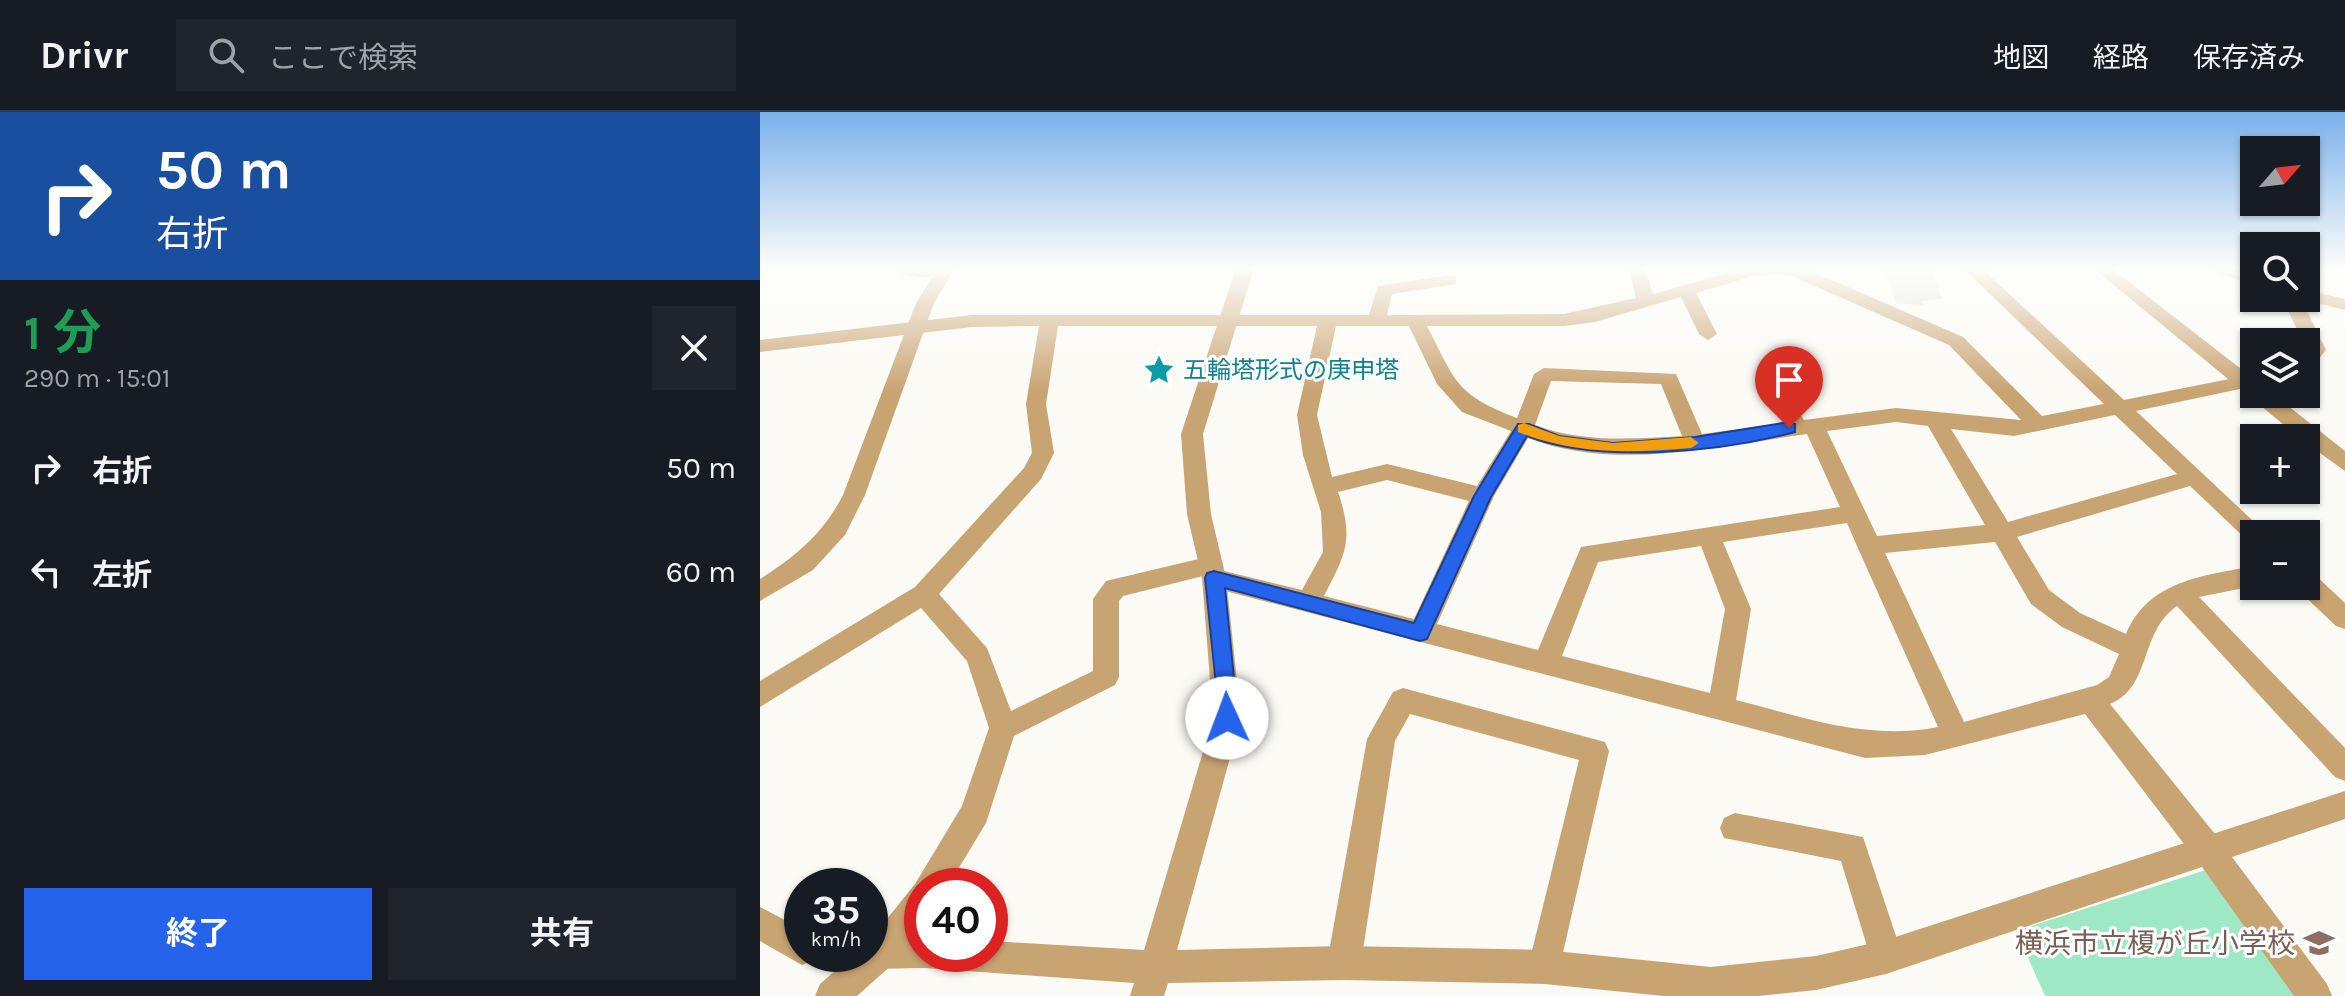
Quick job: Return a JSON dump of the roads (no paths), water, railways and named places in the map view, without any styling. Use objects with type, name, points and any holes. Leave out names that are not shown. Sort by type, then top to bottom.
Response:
[{"type":"street","points":[[760,591],[804,563],[837,529],[854,495],[924,309]]},
{"type":"street","points":[[1151,982],[1227,718],[1227,688],[1212,571],[1199,514],[1192,434],[1233,309]]},
{"type":"street","points":[[1377,320],[1380,309]]},
{"type":"street","points":[[760,346],[919,325],[1230,318],[1564,320],[1610,309]]},
{"type":"street","points":[[1696,309],[1708,334]]},
{"type":"street","points":[[1886,309],[1956,341],[2039,426]]},
{"type":"street","points":[[2015,309],[2240,520]]},
{"type":"street","points":[[2154,309],[2240,376]]},
{"type":"street","points":[[1308,602],[1335,552],[1335,521],[1328,486],[1314,455],[1307,415],[1328,319]]},
{"type":"street","points":[[1415,320],[1456,396],[1469,407],[1557,441],[1613,448],[1695,442],[1896,415],[2014,429],[2240,388]]},
{"type":"street","points":[[760,695],[924,594],[1033,473],[1043,453],[1036,404],[1049,321]]},
{"type":"street","points":[[1420,633],[1483,496],[1523,428],[1544,374],[1669,378],[1695,442]]},
{"type":"street","points":[[1774,387],[1806,426],[1854,513],[1956,736]]},
{"type":"street","points":[[2279,408],[2345,463]]},
{"type":"street","points":[[1934,418],[2040,597],[2071,620],[2134,649]]},
{"type":"street","points":[[1328,486],[1387,472],[1483,496]]},
{"type":"street","points":[[1869,546],[1999,532],[2195,477]]},
{"type":"street","points":[[1546,664],[1589,554],[1854,513]]},
{"type":"street","points":[[1709,536],[1738,609],[1721,706]]},
{"type":"street","points":[[1003,728],[1106,677],[1106,599],[1115,588],[1212,571],[1420,633],[1721,706],[1865,745],[1906,745],[1956,736],[2091,701],[2118,686],[2148,616],[2180,593],[2240,579]]},
{"type":"street","points":[[2180,593],[2345,768]]},
{"type":"street","points":[[924,594],[978,656],[1003,728],[975,813],[941,868]]},
{"type":"street","points":[[2320,595],[2345,619]]},
{"type":"street","points":[[1344,963],[1381,739],[1403,700],[1595,751],[1545,967]]},
{"type":"street","points":[[2091,701],[2208,850],[2315,996]]},
{"type":"street","points":[[1008,964],[1151,982],[1344,963],[1545,967],[1711,990],[1816,973],[1886,957],[2345,805]]},
{"type":"street","points":[[1735,828],[1852,848],[1886,957]]},
{"type":"street","points":[[888,937],[904,918]]},
{"type":"street","points":[[760,923],[784,937]]},
{"type":"street","points":[[832,996],[855,972]]},
{"type":"place","name":"五輪塔形式の庚申塔","points":[[1159,370]]},
{"type":"place","name":"横浜市立榎が丘小学校","points":[[2319,943]]}]
